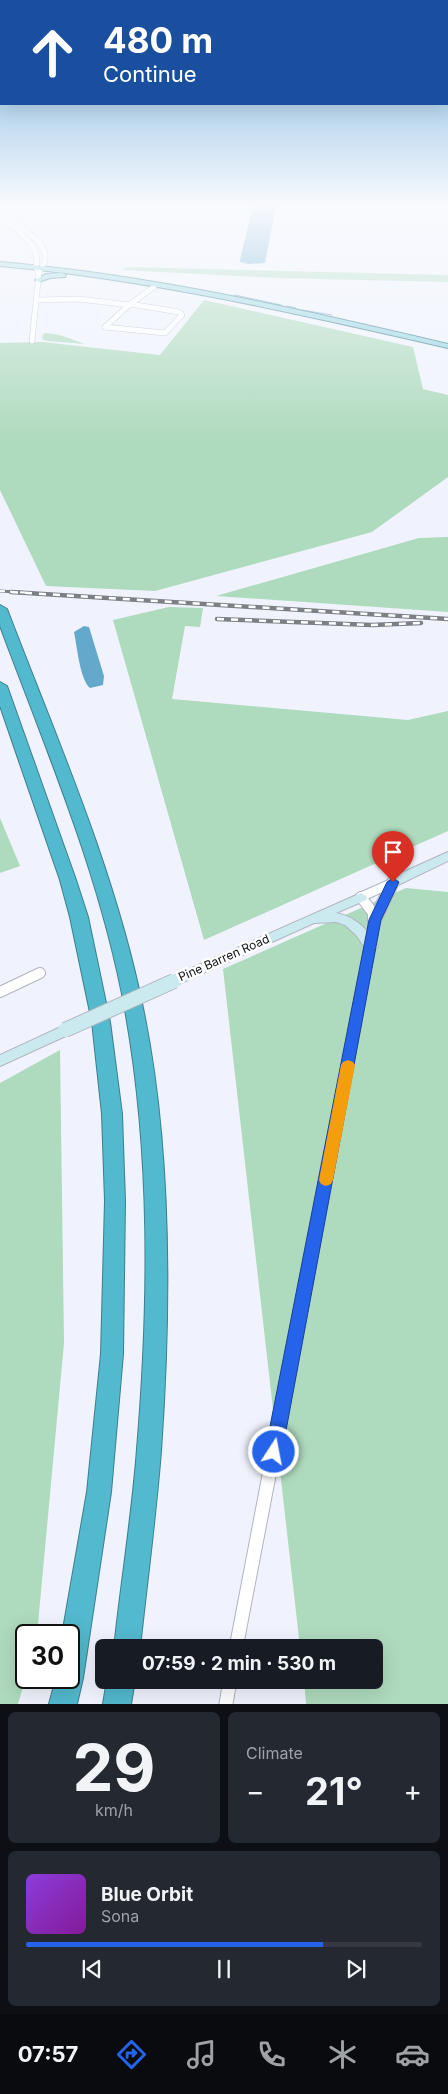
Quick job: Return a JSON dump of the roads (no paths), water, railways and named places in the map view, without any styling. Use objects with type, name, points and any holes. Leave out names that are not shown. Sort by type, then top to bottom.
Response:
[{"type":"highway","points":[[0,609],[92,854],[122,957],[134,1009],[147,1091],[155,1208],[155,1319],[149,1450],[128,1639]]},
{"type":"highway","points":[[0,686],[65,870],[79,918],[101,1022],[112,1114],[115,1201],[112,1354],[98,1492],[77,1624]]},
{"type":"highway","points":[[63,1704],[66,1689]]},
{"type":"highway","points":[[117,1704],[120,1689]]},
{"type":"main road","points":[[143,286],[290,314],[448,348]]},
{"type":"main road","points":[[172,286],[235,297],[448,348]]},
{"type":"main road","name":"Pine Barren Road","points":[[393,882],[448,856]]},
{"type":"main road","points":[[375,920],[393,882]]},
{"type":"main road","name":"Pine Barren Road","points":[[0,1061],[64,1030],[361,896]]},
{"type":"main road","points":[[272,937],[325,918],[338,918],[353,923],[371,946]]},
{"type":"street","points":[[32,341],[38,286]]},
{"type":"street","points":[[37,300],[79,299],[129,304],[179,312],[182,315],[165,333],[105,326],[129,304],[154,287]]},
{"type":"street","name":"Pine Barren Road","points":[[361,896],[393,882]]},
{"type":"street","points":[[238,1639],[371,946],[375,920],[372,909],[361,896]]},
{"type":"street","points":[[0,992],[40,973]]},
{"type":"street","points":[[226,1704],[228,1689]]},
{"type":"water","points":[[84,626],[89,627],[104,676],[103,685],[90,688],[81,670],[74,632]]},
{"type":"waterway","points":[[235,295],[281,305]]},
{"type":"waterway","points":[[287,306],[296,308]]},
{"type":"waterway","points":[[302,310],[332,315]]},
{"type":"railway","points":[[0,591],[31,593]]},
{"type":"railway","points":[[11,592],[448,619]]},
{"type":"railway","points":[[217,619],[372,625],[421,623]]}]
